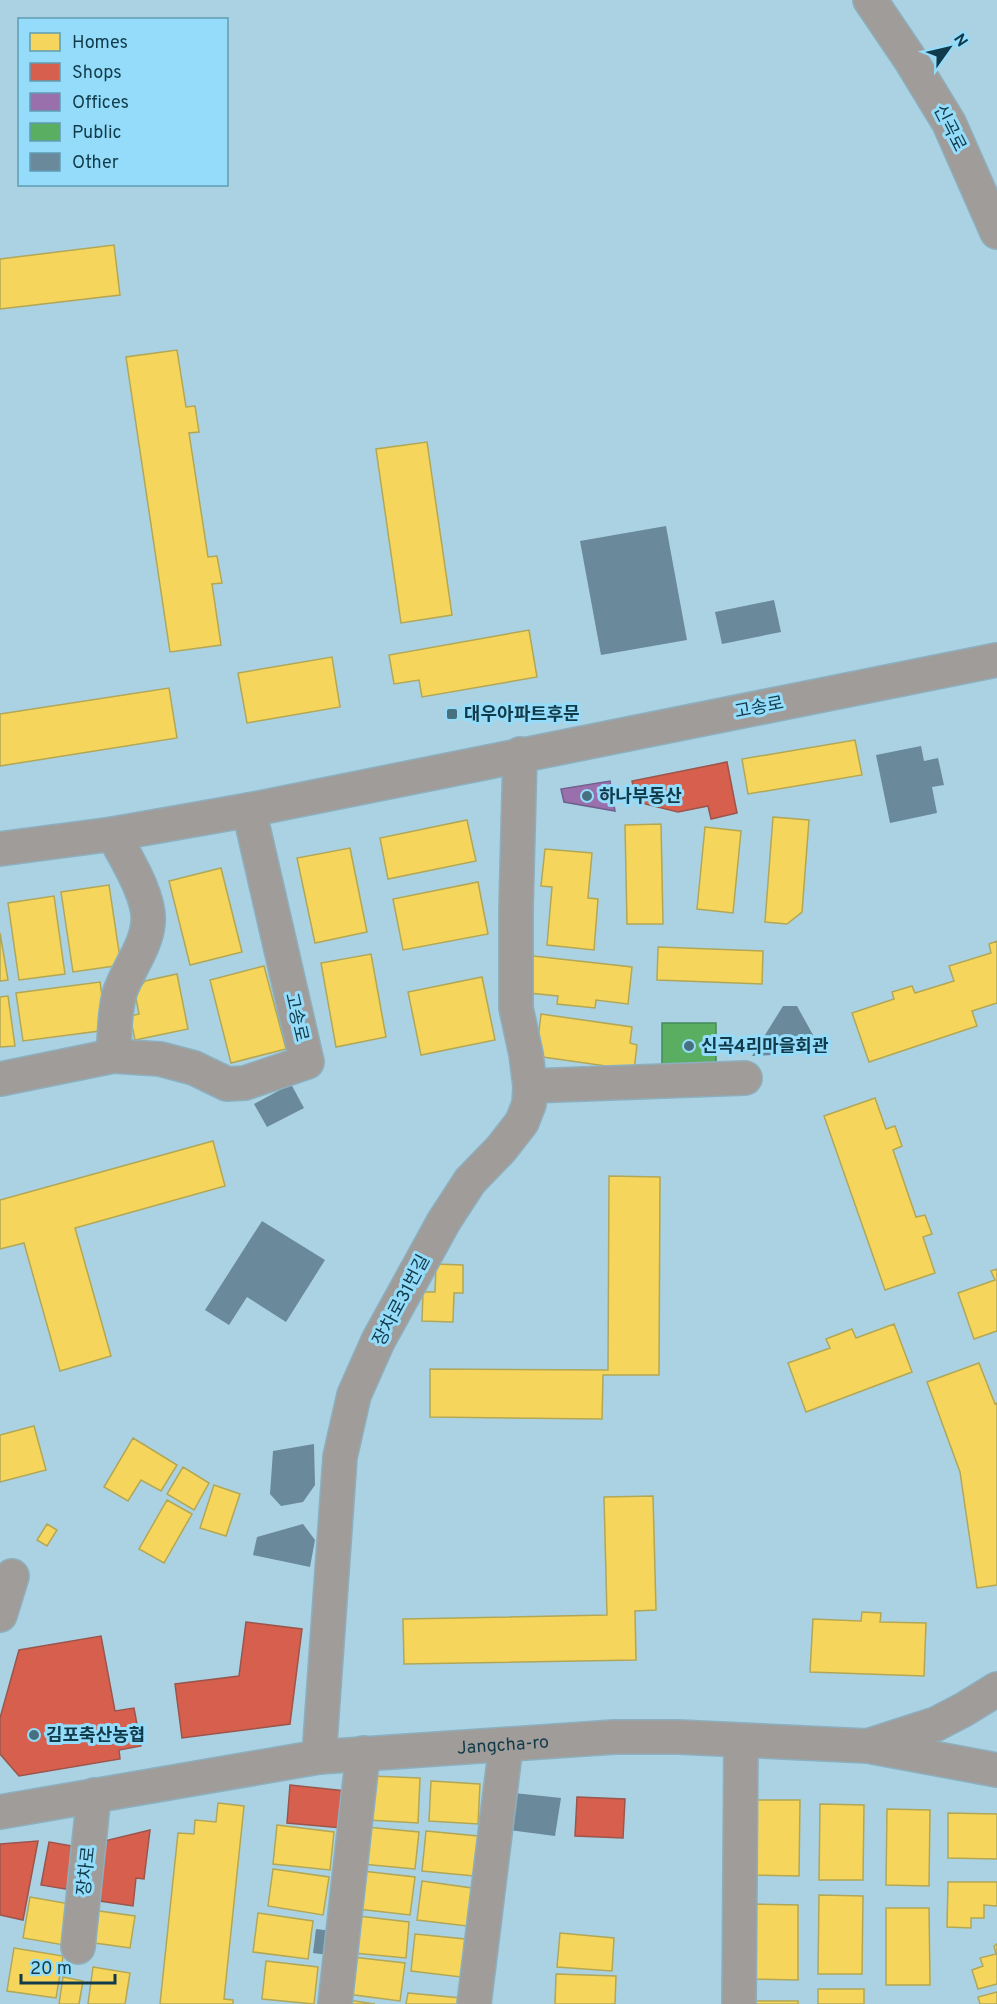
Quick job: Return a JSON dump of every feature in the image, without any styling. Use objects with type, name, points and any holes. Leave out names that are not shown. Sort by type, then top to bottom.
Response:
[{"type":"street","name":"신곡로","points":[[870,0],[949,123],[997,232]]},
{"type":"street","name":"고송로","points":[[0,849],[112,834],[249,810],[997,660]]},
{"type":"street","points":[[520,754],[516,1008],[530,1086],[745,1078]]},
{"type":"street","name":"고송로","points":[[0,1079],[114,1056],[160,1059],[194,1068],[227,1084],[245,1083],[307,1062],[249,810]]},
{"type":"street","points":[[112,834],[137,880],[145,904],[148,923],[120,992],[116,1013],[114,1056]]},
{"type":"street","name":"장차로31번길","points":[[319,1757],[340,1457],[354,1395],[378,1341],[444,1221],[470,1181],[501,1149],[522,1122],[529,1104],[530,1086]]},
{"type":"street","name":"Jangcha-ro","points":[[0,1812],[319,1757],[363,1753],[614,1737],[678,1737],[868,1746],[936,1724],[997,1689]]},
{"type":"street","points":[[739,2004],[741,1741]]},
{"type":"street","points":[[474,2004],[506,1745]]},
{"type":"street","points":[[868,1746],[997,1770]]},
{"type":"street","points":[[335,2004],[363,1753]]},
{"type":"street","name":"장차로","points":[[78,1947],[94,1795]]},
{"type":"building: Homes","points":[[114,245],[120,295],[0,309],[0,259]]},
{"type":"building: Homes","points":[[177,350],[186,407],[195,406],[199,432],[189,433],[208,557],[217,556],[222,583],[212,584],[221,645],[170,652],[126,357]]},
{"type":"building: Homes","points":[[427,442],[452,615],[401,623],[376,449]]},
{"type":"building: Homes","points":[[529,630],[537,677],[422,697],[419,680],[394,684],[389,655]]},
{"type":"building: Homes","points":[[332,657],[340,707],[247,723],[238,673]]},
{"type":"building: Homes","points":[[169,688],[177,738],[0,766],[0,714]]},
{"type":"building: Homes","points":[[855,740],[862,775],[748,794],[742,759]]},
{"type":"building: Homes","points":[[773,817],[809,820],[802,912],[787,924],[765,922]]},
{"type":"building: Homes","points":[[467,820],[476,861],[388,879],[380,838]]},
{"type":"building: Homes","points":[[661,824],[663,924],[627,924],[625,825]]},
{"type":"building: Homes","points":[[705,827],[741,831],[733,913],[697,909]]},
{"type":"building: Homes","points":[[350,848],[367,932],[315,943],[297,858]]},
{"type":"building: Homes","points":[[545,849],[592,853],[588,898],[598,899],[594,950],[547,945],[552,887],[541,886]]},
{"type":"building: Homes","points":[[221,868],[242,952],[190,965],[169,881]]},
{"type":"building: Homes","points":[[478,882],[488,934],[403,950],[393,899]]},
{"type":"building: Homes","points":[[109,885],[121,965],[73,972],[61,892]]},
{"type":"building: Homes","points":[[54,896],[65,974],[19,980],[8,903]]},
{"type":"building: Homes","points":[[0,933],[8,980],[0,981]]},
{"type":"building: Homes","points":[[997,941],[997,1003],[972,1011],[977,1026],[869,1062],[852,1013],[894,999],[892,992],[912,986],[915,993],[954,981],[949,966],[991,953],[989,944]]},
{"type":"building: Homes","points":[[658,947],[763,951],[762,984],[657,980]]},
{"type":"building: Homes","points":[[371,954],[386,1037],[336,1047],[321,963]]},
{"type":"building: Homes","points":[[533,956],[632,967],[628,1004],[596,1000],[595,1008],[557,1004],[558,996],[529,993]]},
{"type":"building: Homes","points":[[264,966],[286,1049],[231,1063],[210,980]]},
{"type":"building: Homes","points":[[177,974],[188,1029],[135,1040],[130,1016],[139,1014],[135,993],[145,981]]},
{"type":"building: Homes","points":[[482,977],[495,1040],[421,1055],[408,992]]},
{"type":"building: Homes","points":[[100,982],[107,1030],[23,1041],[16,993]]},
{"type":"building: Homes","points":[[8,996],[15,1046],[0,1047],[0,997]]},
{"type":"building: Homes","points":[[541,1014],[632,1027],[630,1043],[637,1045],[634,1070],[536,1056]]},
{"type":"building: Homes","points":[[875,1098],[886,1129],[895,1126],[902,1146],[893,1150],[916,1217],[925,1215],[932,1234],[923,1237],[935,1273],[885,1290],[824,1116]]},
{"type":"building: Homes","points":[[213,1141],[225,1186],[75,1228],[111,1356],[60,1371],[24,1243],[0,1249],[0,1200]]},
{"type":"building: Homes","points":[[609,1176],[660,1177],[659,1375],[603,1375],[602,1419],[430,1417],[430,1369],[608,1370]]},
{"type":"building: Homes","points":[[436,1264],[463,1265],[463,1293],[454,1293],[453,1322],[422,1321],[423,1292],[435,1292]]},
{"type":"building: Homes","points":[[997,1269],[997,1331],[974,1339],[958,1293],[995,1280],[991,1271]]},
{"type":"building: Homes","points":[[894,1324],[912,1372],[806,1412],[788,1363],[830,1348],[826,1339],[852,1329],[856,1338]]},
{"type":"building: Homes","points":[[979,1363],[995,1404],[997,1403],[997,1585],[977,1588],[960,1472],[927,1382]]},
{"type":"building: Homes","points":[[34,1426],[46,1470],[0,1482],[0,1435]]},
{"type":"building: Homes","points":[[133,1438],[177,1465],[161,1491],[141,1480],[128,1501],[104,1487]]},
{"type":"building: Homes","points":[[183,1467],[209,1483],[194,1510],[167,1494]]},
{"type":"building: Homes","points":[[214,1485],[240,1494],[226,1536],[200,1528]]},
{"type":"building: Homes","points":[[653,1496],[656,1610],[635,1611],[636,1660],[404,1664],[403,1619],[607,1615],[604,1497]]},
{"type":"building: Homes","points":[[167,1500],[192,1514],[164,1563],[139,1549]]},
{"type":"building: Homes","points":[[47,1524],[57,1530],[47,1546],[37,1540]]},
{"type":"building: Homes","points":[[862,1612],[881,1613],[880,1622],[926,1623],[924,1676],[810,1672],[813,1619],[861,1621]]},
{"type":"building: Homes","points":[[370,1776],[420,1778],[418,1823],[368,1820]]},
{"type":"building: Homes","points":[[431,1781],[480,1784],[478,1824],[429,1821]]},
{"type":"building: Homes","points":[[757,1800],[800,1800],[799,1876],[756,1875]]},
{"type":"building: Homes","points":[[218,1803],[244,1806],[224,1999],[233,2000],[233,2004],[160,2004],[178,1833],[194,1834],[195,1820],[216,1822]]},
{"type":"building: Homes","points":[[820,1804],[864,1805],[863,1880],[819,1880]]},
{"type":"building: Homes","points":[[887,1809],[930,1810],[929,1886],[886,1885]]},
{"type":"building: Homes","points":[[948,1813],[997,1814],[997,1859],[948,1858]]},
{"type":"building: Homes","points":[[277,1825],[334,1832],[330,1870],[273,1864]]},
{"type":"building: Homes","points":[[366,1827],[419,1832],[415,1869],[362,1864]]},
{"type":"building: Homes","points":[[426,1831],[478,1836],[474,1876],[422,1871]]},
{"type":"building: Homes","points":[[273,1869],[329,1877],[323,1915],[268,1906]]},
{"type":"building: Homes","points":[[362,1871],[415,1877],[410,1915],[358,1909]]},
{"type":"building: Homes","points":[[422,1881],[472,1888],[467,1926],[417,1920]]},
{"type":"building: Homes","points":[[948,1882],[997,1882],[997,1906],[984,1905],[984,1918],[971,1918],[971,1928],[947,1927]]},
{"type":"building: Homes","points":[[819,1895],[863,1896],[862,1974],[818,1974]]},
{"type":"building: Homes","points":[[30,1897],[70,1904],[64,1945],[23,1938]]},
{"type":"building: Homes","points":[[756,1904],[798,1905],[798,1980],[755,1979]]},
{"type":"building: Homes","points":[[886,1908],[929,1908],[930,1985],[886,1985]]},
{"type":"building: Homes","points":[[92,1910],[135,1916],[130,1948],[88,1942]]},
{"type":"building: Homes","points":[[258,1913],[313,1921],[308,1959],[253,1952]]},
{"type":"building: Homes","points":[[358,1916],[409,1922],[406,1958],[354,1953]]},
{"type":"building: Homes","points":[[560,1933],[614,1938],[612,1971],[557,1967]]},
{"type":"building: Homes","points":[[415,1934],[465,1939],[461,1977],[411,1971]]},
{"type":"building: Homes","points":[[997,1944],[997,1984],[978,1989],[972,1970],[983,1966],[980,1958],[996,1954],[994,1946]]},
{"type":"building: Homes","points":[[14,1948],[63,1956],[56,1998],[7,1991]]},
{"type":"building: Homes","points":[[352,1957],[405,1963],[400,2001],[347,1994]]},
{"type":"building: Homes","points":[[266,1961],[318,1967],[314,2004],[262,1999]]},
{"type":"building: Homes","points":[[93,1967],[130,1973],[125,2004],[88,2004]]},
{"type":"building: Homes","points":[[556,1974],[616,1976],[615,2004],[555,2004]]},
{"type":"building: Homes","points":[[63,1977],[83,1981],[79,2004],[59,2004]]},
{"type":"building: Homes","points":[[818,1989],[864,1989],[864,2004],[818,2004]]},
{"type":"building: Homes","points":[[997,1992],[997,2004],[980,2004],[978,1997]]},
{"type":"building: Homes","points":[[408,1993],[461,1998],[460,2004],[406,2004]]},
{"type":"building: Homes","points":[[347,2000],[375,2004],[347,2004]]},
{"type":"building: Homes","points":[[754,2001],[798,2001],[798,2004],[754,2004]]},
{"type":"building: Shops","points":[[727,762],[737,813],[711,819],[708,806],[678,812],[637,802],[632,781]]},
{"type":"building: Shops","points":[[246,1622],[302,1629],[290,1724],[182,1738],[175,1684],[239,1676]]},
{"type":"building: Shops","points":[[101,1636],[115,1711],[134,1708],[141,1746],[119,1750],[120,1759],[19,1776],[0,1754],[0,1718],[19,1650]]},
{"type":"building: Shops","points":[[290,1785],[346,1791],[342,1828],[287,1823]]},
{"type":"building: Shops","points":[[577,1797],[625,1799],[623,1838],[575,1836]]},
{"type":"building: Shops","points":[[150,1830],[144,1879],[136,1878],[133,1906],[93,1900],[100,1842]]},
{"type":"building: Shops","points":[[38,1841],[23,1920],[0,1915],[0,1844]]},
{"type":"building: Shops","points":[[49,1842],[84,1848],[77,1891],[41,1885]]},
{"type":"building: Offices","name":"하나부동산","points":[[610,781],[615,811],[564,802],[561,789]]},
{"type":"building: Public","name":"신곡4리마을회관","points":[[662,1023],[716,1023],[716,1069],[662,1069]]},
{"type":"building: Other","points":[[666,526],[687,640],[601,655],[580,541]]},
{"type":"building: Other","points":[[774,600],[781,632],[722,644],[715,612]]},
{"type":"building: Other","points":[[921,746],[924,761],[938,758],[944,785],[932,787],[937,813],[890,823],[876,755]]},
{"type":"building: Other","points":[[783,1006],[797,1006],[823,1053],[752,1056]]},
{"type":"building: Other","points":[[291,1084],[304,1108],[267,1127],[254,1104]]},
{"type":"building: Other","points":[[262,1221],[325,1260],[286,1322],[247,1297],[229,1325],[205,1310]]},
{"type":"building: Other","points":[[314,1444],[315,1485],[303,1502],[281,1506],[270,1494],[273,1451]]},
{"type":"building: Other","points":[[303,1524],[315,1540],[310,1567],[253,1555],[257,1537]]},
{"type":"building: Other","points":[[514,1793],[561,1798],[555,1836],[509,1830]]},
{"type":"building: Other","points":[[316,1929],[332,1931],[328,1955],[313,1953]]},
{"type":"place","name":"대우아파트후문","points":[[452,714]]},
{"type":"place","name":"하나부동산","points":[[587,796]]},
{"type":"place","name":"신곡4리마을회관","points":[[689,1046]]},
{"type":"place","name":"김포축산농협","points":[[34,1735]]}]
